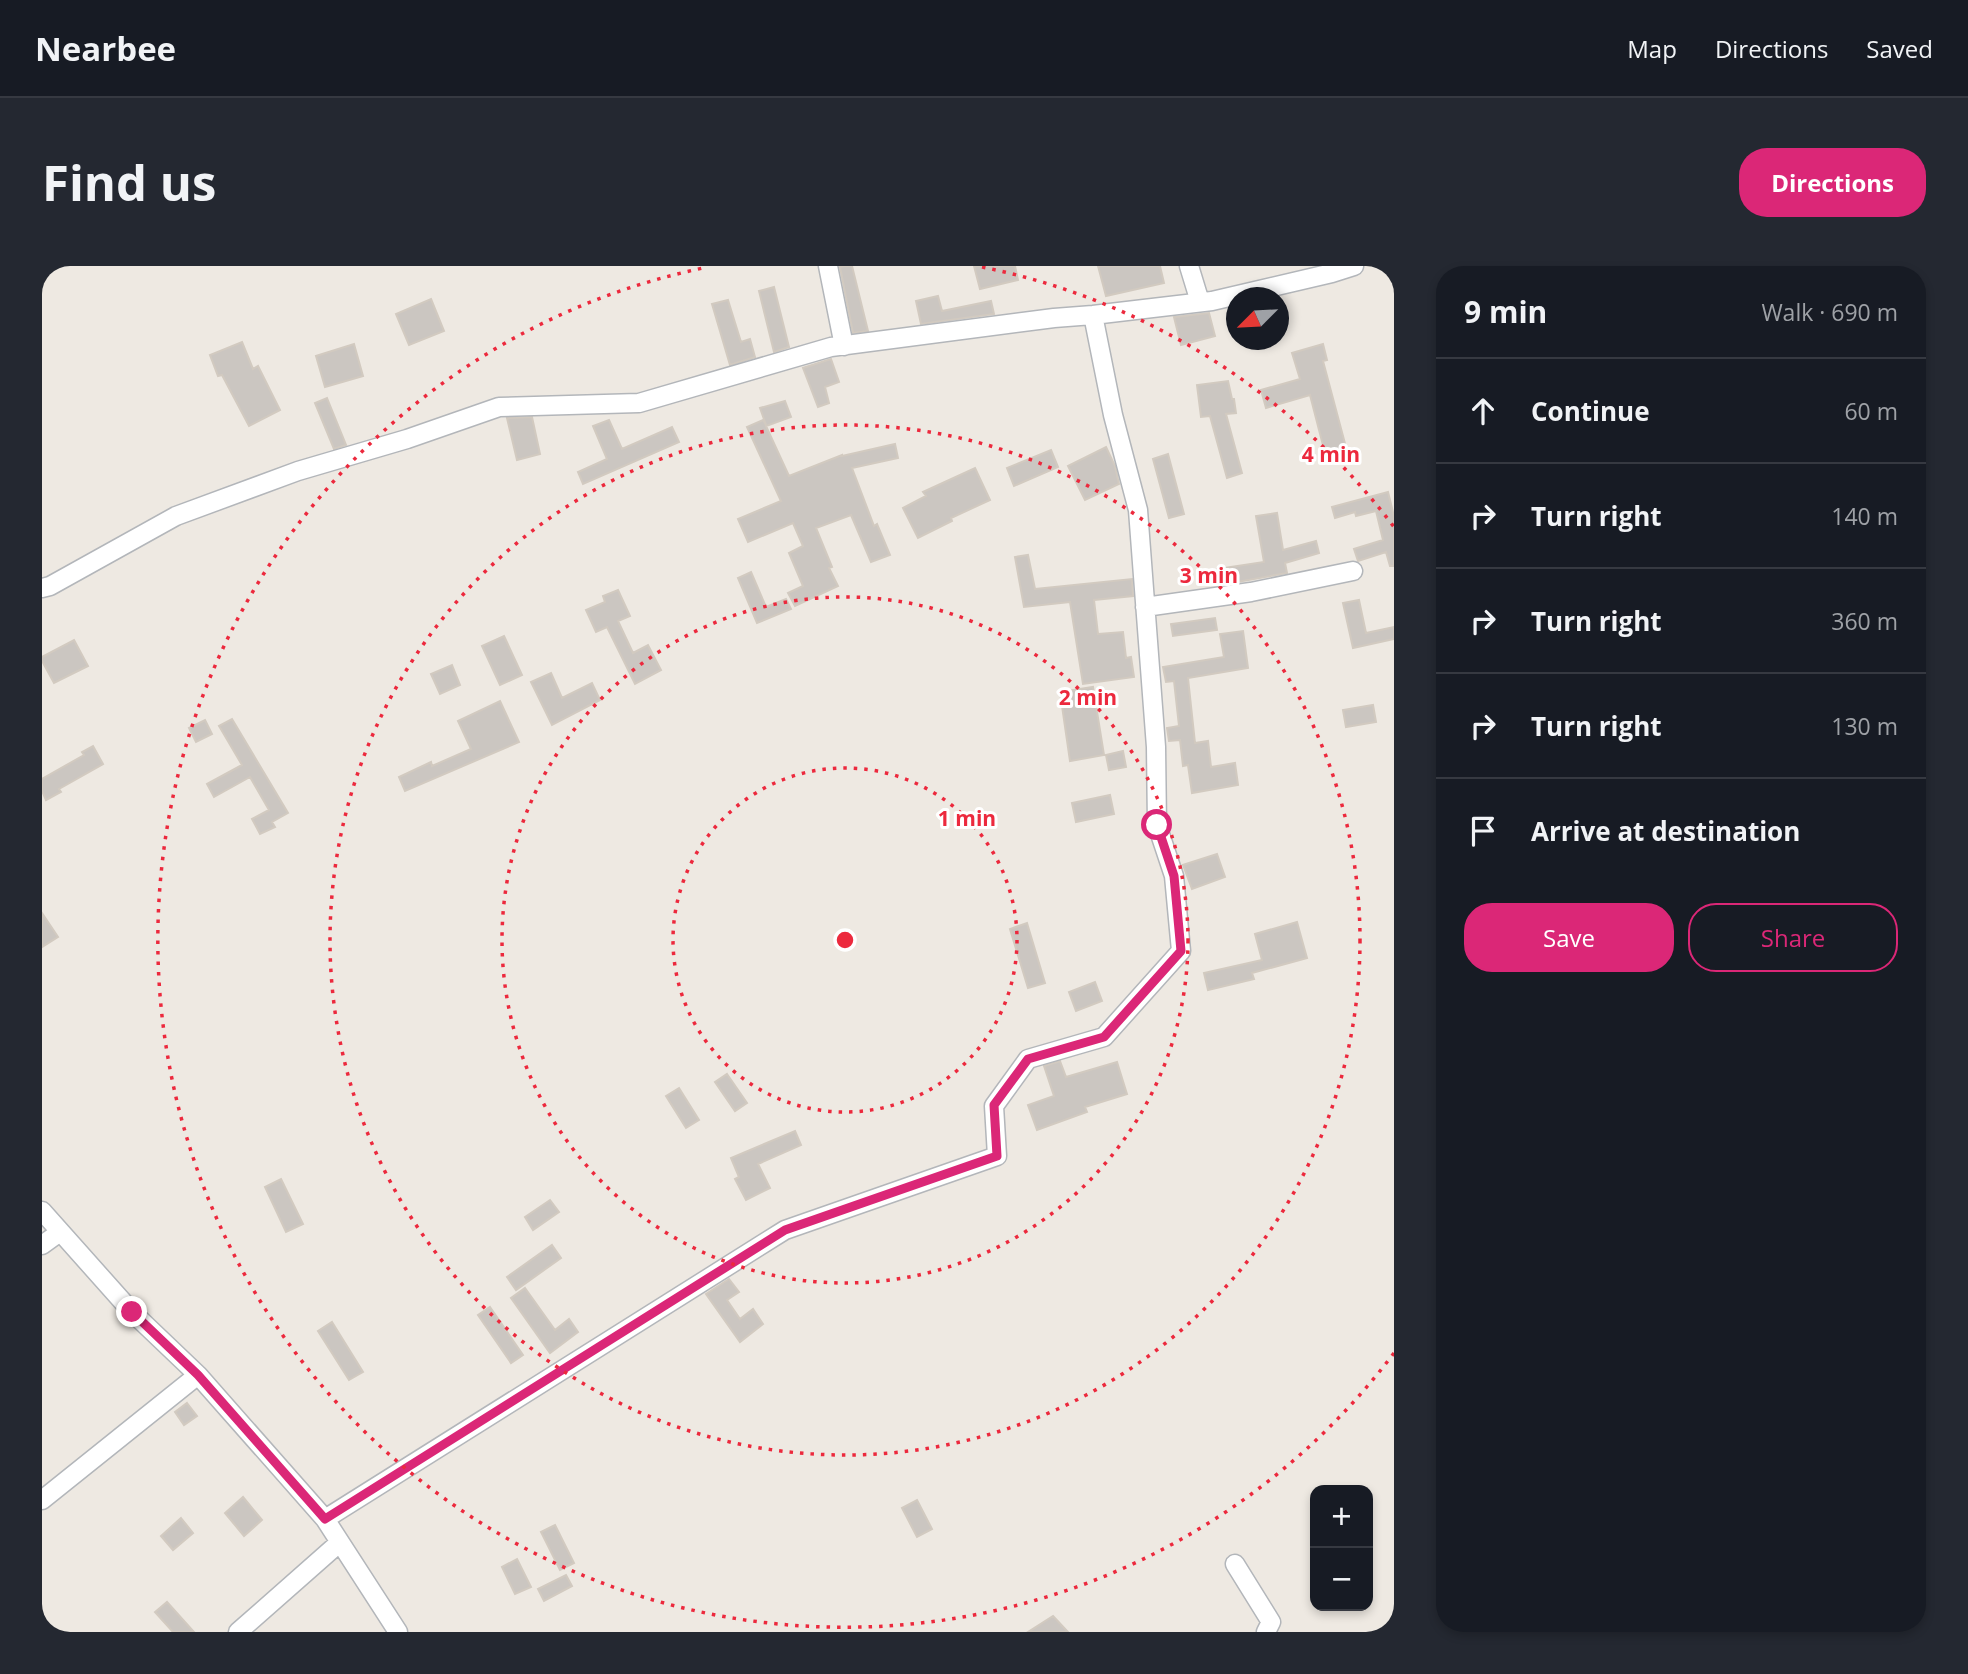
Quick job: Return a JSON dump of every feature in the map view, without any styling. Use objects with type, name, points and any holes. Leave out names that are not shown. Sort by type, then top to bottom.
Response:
[{"type":"street","points":[[828,266],[844,346]]},
{"type":"street","points":[[1189,266],[1200,302]]},
{"type":"street","points":[[42,588],[176,516],[299,471],[407,439],[499,407],[639,403],[831,347],[1200,302],[1354,266]]},
{"type":"street","points":[[325,1519],[785,1230],[997,1156],[994,1105],[1028,1059],[1104,1037],[1181,951],[1174,876],[1157,825],[1156,747],[1138,510],[1113,415],[1093,315]]},
{"type":"street","points":[[1145,607],[1251,592],[1353,571]]},
{"type":"street","points":[[42,1211],[132,1312],[198,1375],[325,1519],[398,1632]]},
{"type":"street","points":[[42,1245],[60,1232]]},
{"type":"street","points":[[42,1500],[198,1375]]},
{"type":"street","points":[[238,1632],[339,1543]]},
{"type":"street","points":[[1235,1564],[1271,1622],[1266,1632]]},
{"type":"building","points":[[852,266],[868,331],[853,333],[840,267]]},
{"type":"building","points":[[974,266],[1015,266],[1018,280],[980,289]]},
{"type":"building","points":[[1098,266],[1160,266],[1164,283],[1106,296]]},
{"type":"building","points":[[774,287],[789,347],[774,352],[759,291]]},
{"type":"building","points":[[938,296],[942,311],[991,301],[994,314],[921,324],[916,301]]},
{"type":"building","points":[[431,299],[444,331],[409,345],[396,314]]},
{"type":"building","points":[[728,300],[741,342],[750,339],[755,357],[730,365],[712,304]]},
{"type":"building","points":[[1209,313],[1215,336],[1181,345],[1174,317]]},
{"type":"building","points":[[242,342],[253,369],[258,366],[280,410],[249,426],[222,375],[218,376],[210,355]]},
{"type":"building","points":[[354,344],[363,376],[325,387],[316,356]]},
{"type":"building","points":[[1323,344],[1327,360],[1323,361],[1347,451],[1326,457],[1310,395],[1266,408],[1261,390],[1300,379],[1292,353]]},
{"type":"building","points":[[831,359],[839,382],[825,387],[829,403],[818,407],[803,368]]},
{"type":"building","points":[[1228,381],[1236,413],[1226,414],[1242,473],[1227,478],[1210,416],[1201,417],[1197,385]]},
{"type":"building","points":[[327,398],[346,445],[334,449],[315,403]]},
{"type":"building","points":[[785,401],[791,417],[766,426],[789,476],[842,455],[895,444],[898,458],[852,468],[874,526],[877,524],[890,555],[871,562],[851,515],[816,528],[838,586],[795,606],[788,593],[803,586],[789,553],[803,546],[793,523],[748,542],[738,519],[781,501],[747,427],[763,420],[766,425],[760,408]]},
{"type":"building","points":[[532,417],[540,454],[517,460],[507,418]]},
{"type":"building","points":[[609,420],[622,449],[672,427],[679,442],[583,484],[578,472],[607,459],[593,426]]},
{"type":"building","points":[[1106,447],[1115,466],[1119,484],[1085,500],[1068,466]]},
{"type":"building","points":[[1051,450],[1058,467],[1014,486],[1007,468]]},
{"type":"building","points":[[1168,454],[1184,514],[1169,518],[1153,459]]},
{"type":"building","points":[[975,468],[990,500],[951,518],[952,521],[918,538],[903,508],[926,496],[923,492]]},
{"type":"building","points":[[1388,492],[1394,516],[1394,566],[1390,566],[1386,552],[1358,561],[1354,549],[1383,540],[1376,511],[1356,516],[1355,512],[1335,518],[1332,507]]},
{"type":"building","points":[[1277,513],[1283,550],[1316,541],[1319,553],[1285,563],[1287,573],[1220,585],[1217,569],[1264,562],[1256,516]]},
{"type":"building","points":[[1028,555],[1035,589],[1132,579],[1133,596],[1094,600],[1098,634],[1123,632],[1126,658],[1131,657],[1134,677],[1083,684],[1070,602],[1024,607],[1015,557]]},
{"type":"building","points":[[751,572],[766,607],[786,599],[791,609],[757,623],[738,578]]},
{"type":"building","points":[[618,590],[630,616],[618,621],[633,653],[648,645],[661,670],[635,684],[607,627],[596,632],[586,610],[605,602],[603,596]]},
{"type":"building","points":[[1359,600],[1366,633],[1394,627],[1394,639],[1353,648],[1343,603]]},
{"type":"building","points":[[1215,618],[1217,630],[1173,636],[1171,624]]},
{"type":"building","points":[[1243,631],[1248,668],[1188,678],[1195,743],[1208,741],[1211,767],[1235,763],[1238,785],[1192,793],[1188,765],[1183,766],[1180,740],[1169,741],[1167,728],[1179,726],[1174,681],[1166,682],[1163,667],[1224,657],[1220,634]]},
{"type":"building","points":[[504,636],[522,675],[500,685],[482,646]]},
{"type":"building","points":[[74,640],[88,666],[54,683],[42,657]]},
{"type":"building","points":[[452,665],[460,685],[440,694],[431,674]]},
{"type":"building","points":[[551,673],[562,698],[592,683],[600,700],[552,725],[531,682]]},
{"type":"building","points":[[1093,687],[1104,755],[1070,761],[1060,692]]},
{"type":"building","points":[[500,701],[519,742],[405,791],[399,777],[431,762],[432,766],[471,749],[458,721]]},
{"type":"building","points":[[1373,705],[1376,722],[1346,727],[1343,710]]},
{"type":"building","points":[[232,719],[288,813],[272,822],[275,827],[260,834],[252,819],[269,810],[250,777],[214,797],[207,784],[242,765],[219,726]]},
{"type":"building","points":[[205,720],[212,734],[196,742],[189,728]]},
{"type":"building","points":[[93,746],[103,764],[59,789],[61,792],[46,800],[42,791],[42,779],[84,755],[82,752]]},
{"type":"building","points":[[1123,751],[1126,767],[1109,770],[1106,755]]},
{"type":"building","points":[[1110,795],[1114,814],[1076,822],[1072,803]]},
{"type":"building","points":[[1217,854],[1225,877],[1192,889],[1183,865]]},
{"type":"building","points":[[42,913],[58,937],[42,947]]},
{"type":"building","points":[[1297,922],[1307,958],[1252,973],[1254,979],[1208,990],[1204,973],[1262,960],[1255,934]]},
{"type":"building","points":[[1027,923],[1045,983],[1028,988],[1010,929]]},
{"type":"building","points":[[1095,982],[1102,1001],[1076,1011],[1069,992]]},
{"type":"building","points":[[1060,1061],[1066,1077],[1117,1062],[1127,1094],[1085,1107],[1087,1112],[1037,1130],[1028,1105],[1054,1096],[1044,1066]]},
{"type":"building","points":[[727,1074],[747,1103],[735,1111],[715,1082]]},
{"type":"building","points":[[679,1088],[699,1120],[686,1128],[666,1096]]},
{"type":"building","points":[[795,1131],[801,1145],[758,1164],[770,1188],[746,1200],[735,1179],[739,1177],[731,1158]]},
{"type":"building","points":[[281,1179],[303,1224],[286,1232],[265,1187]]},
{"type":"building","points":[[550,1200],[559,1212],[533,1230],[525,1217]]},
{"type":"building","points":[[552,1245],[561,1258],[516,1290],[507,1277]]},
{"type":"building","points":[[729,1279],[739,1292],[727,1300],[740,1319],[753,1309],[763,1324],[740,1342],[706,1294]]},
{"type":"building","points":[[525,1288],[555,1330],[569,1319],[578,1332],[550,1353],[511,1298]]},
{"type":"building","points":[[490,1307],[523,1355],[511,1363],[478,1315]]},
{"type":"building","points":[[332,1322],[363,1372],[349,1380],[318,1331]]},
{"type":"building","points":[[187,1403],[197,1416],[184,1425],[175,1412]]},
{"type":"building","points":[[243,1497],[262,1520],[244,1536],[225,1513]]},
{"type":"building","points":[[917,1500],[932,1529],[917,1537],[902,1508]]},
{"type":"building","points":[[181,1518],[193,1533],[173,1550],[161,1536]]},
{"type":"building","points":[[555,1525],[574,1563],[560,1570],[541,1532]]},
{"type":"building","points":[[517,1559],[531,1587],[515,1594],[502,1567]]},
{"type":"building","points":[[566,1575],[572,1586],[544,1601],[538,1589]]},
{"type":"building","points":[[167,1602],[194,1632],[173,1632],[155,1612]]},
{"type":"building","points":[[1053,1616],[1068,1632],[1028,1632]]},
{"type":"route","points":[[132,1312],[198,1375],[325,1519],[785,1230],[997,1156],[994,1105],[1028,1059],[1104,1037],[1181,951],[1174,876],[1157,825]]}]
